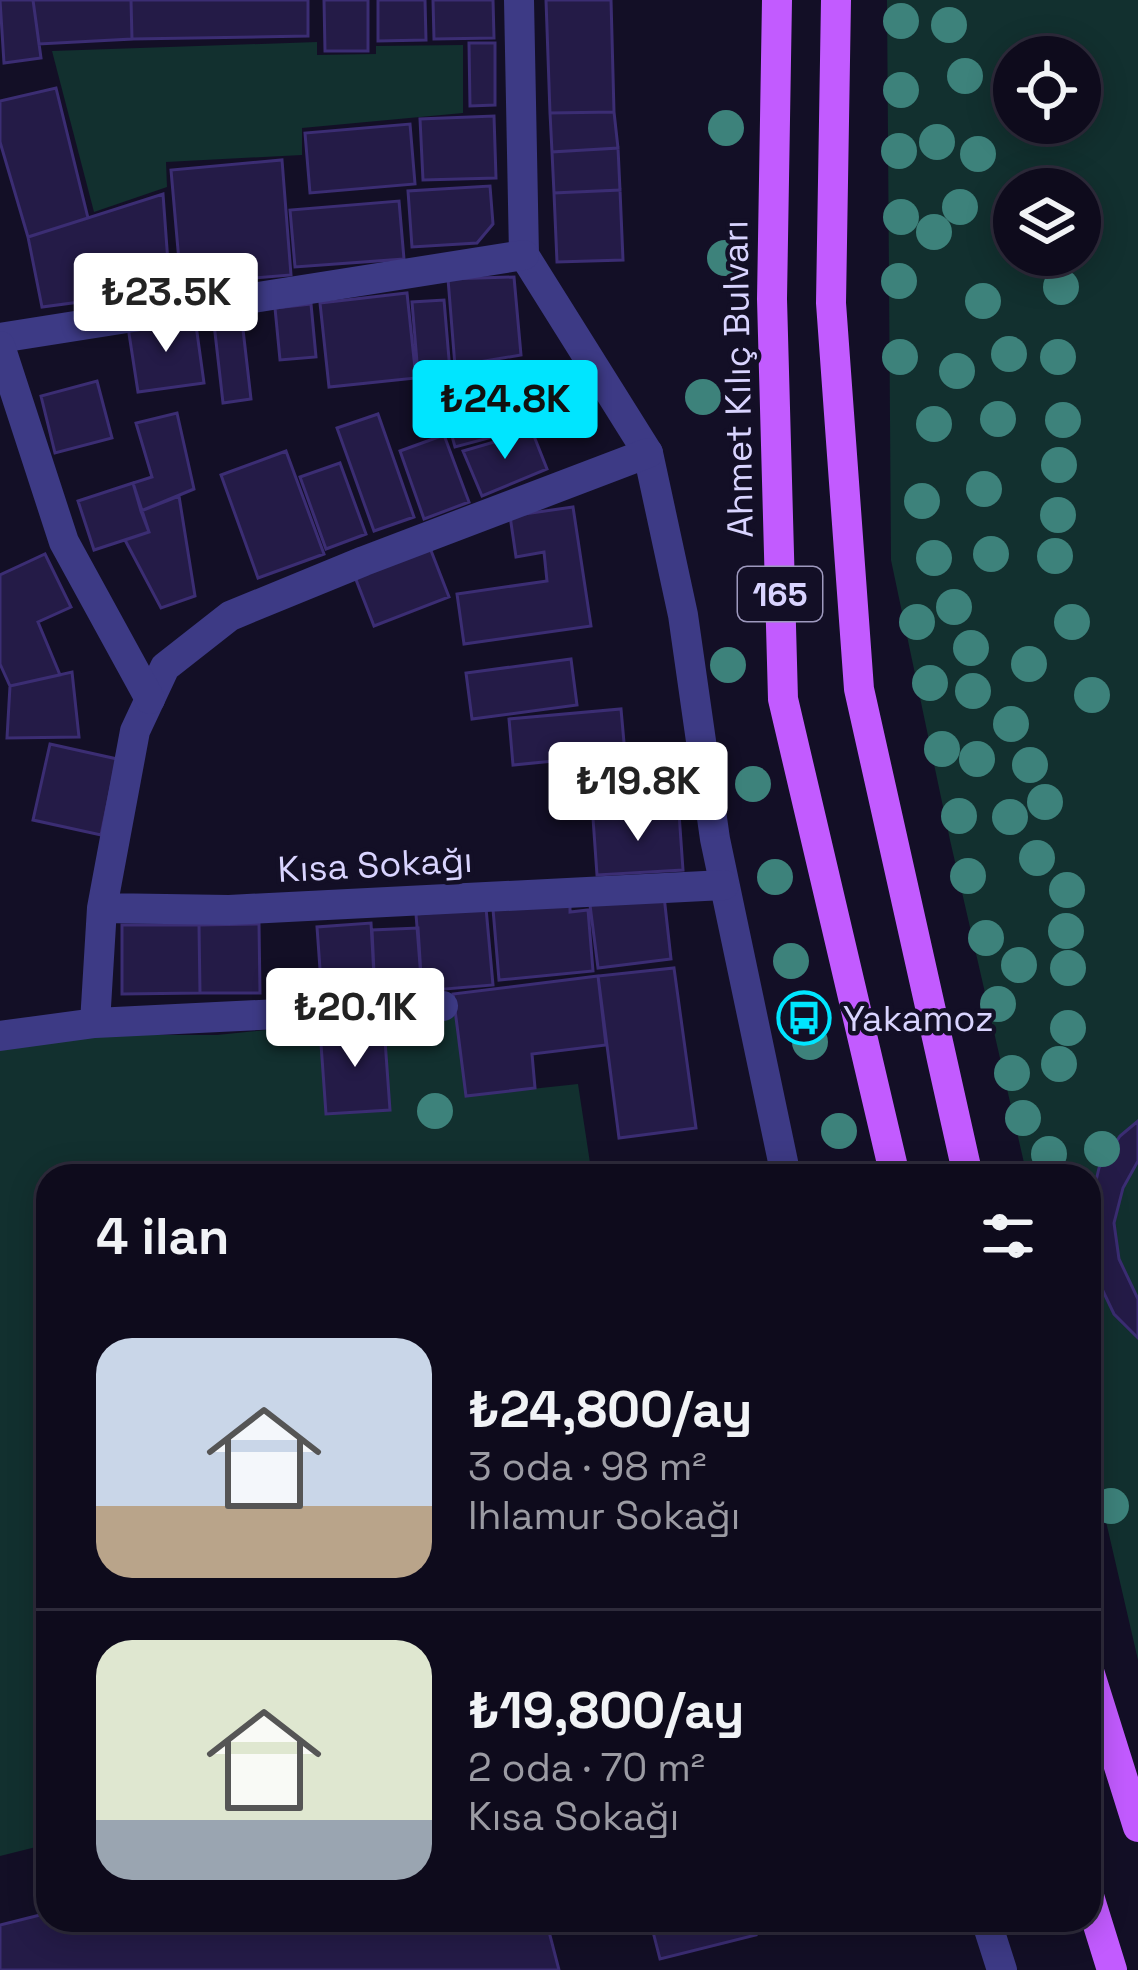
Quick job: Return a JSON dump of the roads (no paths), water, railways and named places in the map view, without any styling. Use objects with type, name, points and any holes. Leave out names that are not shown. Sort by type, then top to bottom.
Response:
[{"type":"main road","name":"Ahmet Kılıç Bulvarı","points":[[777,0],[772,299],[783,699],[893,1164]]},
{"type":"main road","points":[[836,0],[831,303],[860,688],[965,1164]]},
{"type":"main road","points":[[1101,1709],[1138,1827]]},
{"type":"main road","points":[[1100,1932],[1112,1970]]},
{"type":"street","points":[[519,0],[524,255],[648,453],[683,615],[724,885],[783,1164]]},
{"type":"street","points":[[150,699],[64,542],[0,342],[524,255]]},
{"type":"street","points":[[95,1023],[102,908],[135,731],[165,667],[230,616],[648,453]]},
{"type":"street","name":"Kısa Sokağı","points":[[102,908],[296,907],[724,885]]},
{"type":"street","points":[[0,1036],[95,1023],[443,1006]]},
{"type":"street","points":[[990,1932],[1002,1970]]},
{"type":"place","name":"Yakamoz","points":[[804,1018]]}]
